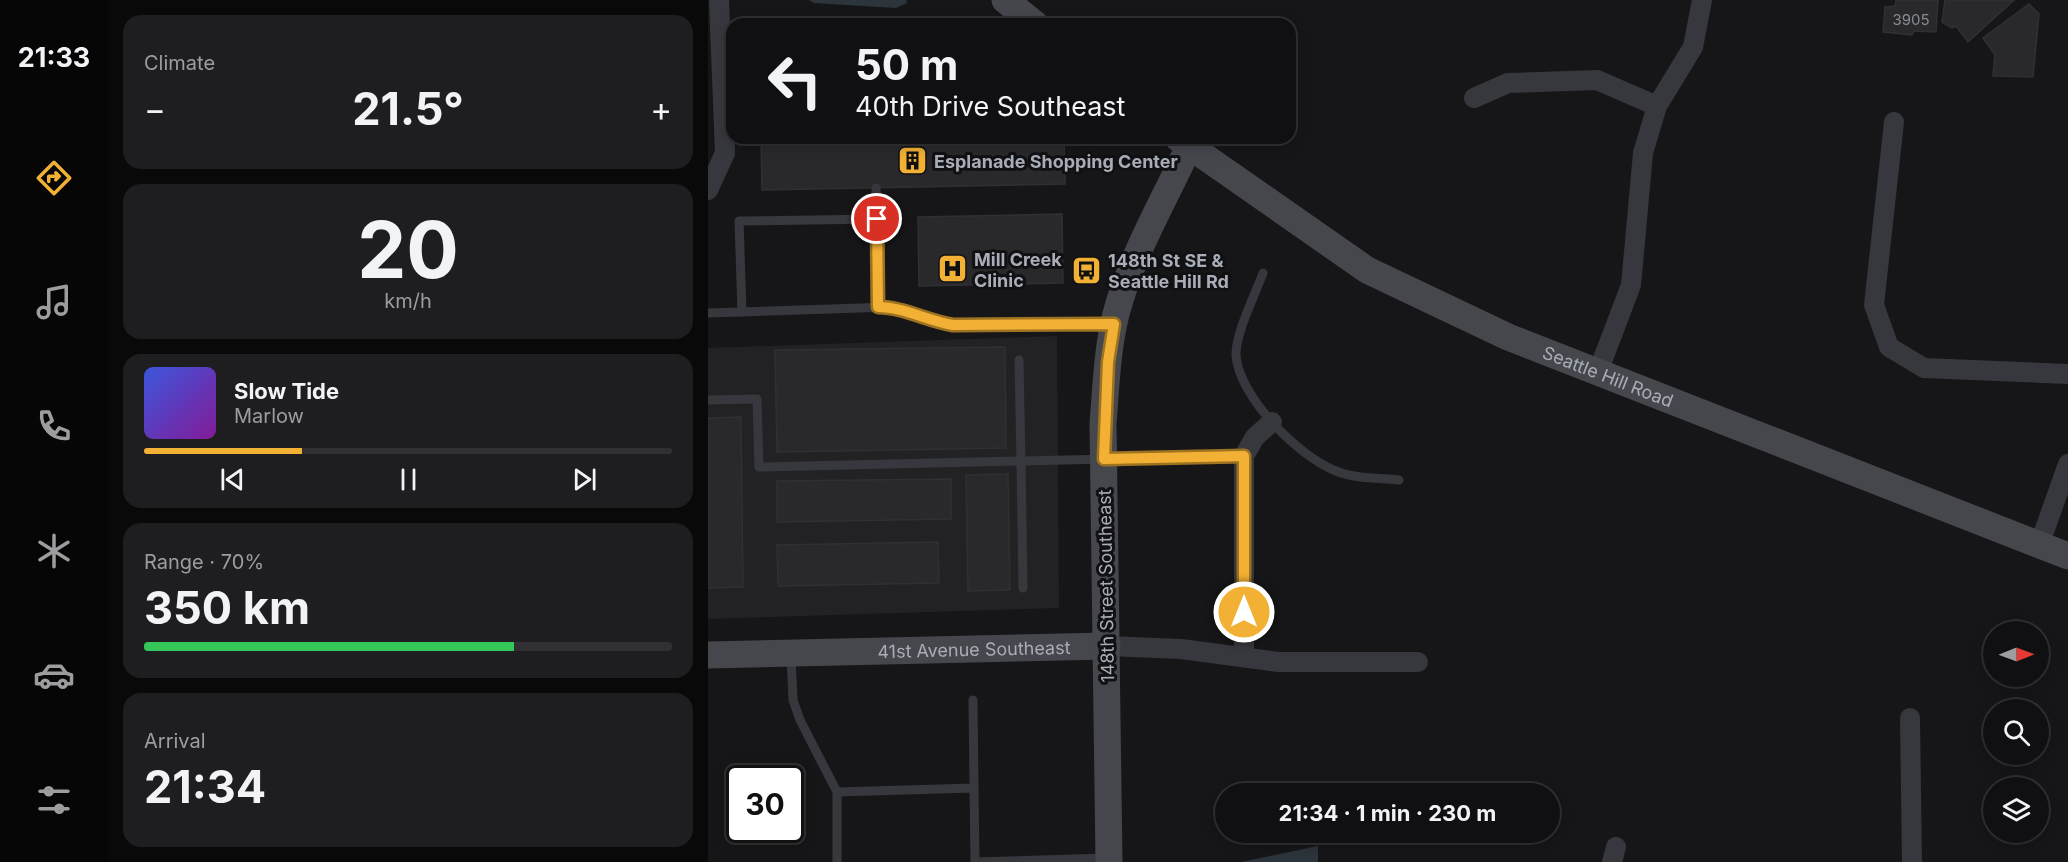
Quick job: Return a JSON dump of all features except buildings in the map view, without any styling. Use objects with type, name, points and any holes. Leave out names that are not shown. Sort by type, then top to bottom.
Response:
[{"type":"street","points":[[708,190],[725,153],[719,0]]},
{"type":"street","points":[[1005,0],[1028,18]]},
{"type":"street","points":[[1598,372],[1631,285],[1643,153],[1657,106],[1693,47],[1702,0]]},
{"type":"street","points":[[1474,98],[1508,83],[1597,80],[1657,106]]},
{"type":"street","points":[[1894,122],[1874,305],[1889,347],[1924,368],[2068,374]]},
{"type":"street","name":"148th Street Southeast","points":[[1109,860],[1104,459],[1108,362],[1114,324],[1138,256],[1183,144]]},
{"type":"street","name":"Seattle Hill Road","points":[[1187,144],[1367,270],[1508,337],[2040,543],[2068,556]]},
{"type":"street","points":[[1244,656],[1244,456],[1255,437],[1272,422]]},
{"type":"street","points":[[2040,543],[2068,464]]},
{"type":"street","name":"41st Avenue Southeast","points":[[708,655],[1107,646],[1180,649],[1279,662],[1418,662]]},
{"type":"street","points":[[1910,718],[1912,862]]},
{"type":"lane","points":[[876,188],[878,307]]},
{"type":"lane","points":[[742,312],[739,221],[877,219]]},
{"type":"lane","points":[[1263,273],[1237,344],[1236,357],[1246,390],[1272,422],[1306,453],[1336,471],[1399,480]]},
{"type":"lane","points":[[708,313],[891,307],[953,325],[1114,324]]},
{"type":"lane","points":[[1019,360],[1023,588]]},
{"type":"lane","points":[[708,400],[757,399],[759,467],[1244,456]]},
{"type":"lane","points":[[791,653],[793,700],[800,720],[837,792],[837,862]]},
{"type":"lane","points":[[973,700],[975,862],[1109,860]]},
{"type":"lane","points":[[837,792],[974,788]]},
{"type":"shaded area","points":[[809,0],[906,0],[907,3],[896,8],[814,3]]},
{"type":"shaded area","points":[[1057,336],[1059,608],[708,619],[708,348]]},
{"type":"shaded area","points":[[1318,846],[1318,862],[1241,862]]},
{"type":"place","name":"Esplanade Shopping Center","points":[[913,161]]},
{"type":"place","name":"Mill Creek Clinic","points":[[953,269]]},
{"type":"place","name":"148th St SE & Seattle Hill Rd","points":[[1087,270]]},
{"type":"route","points":[[877,219],[878,307],[891,307],[953,325],[1114,324],[1103,423],[1104,459],[1244,456],[1244,612]]}]
